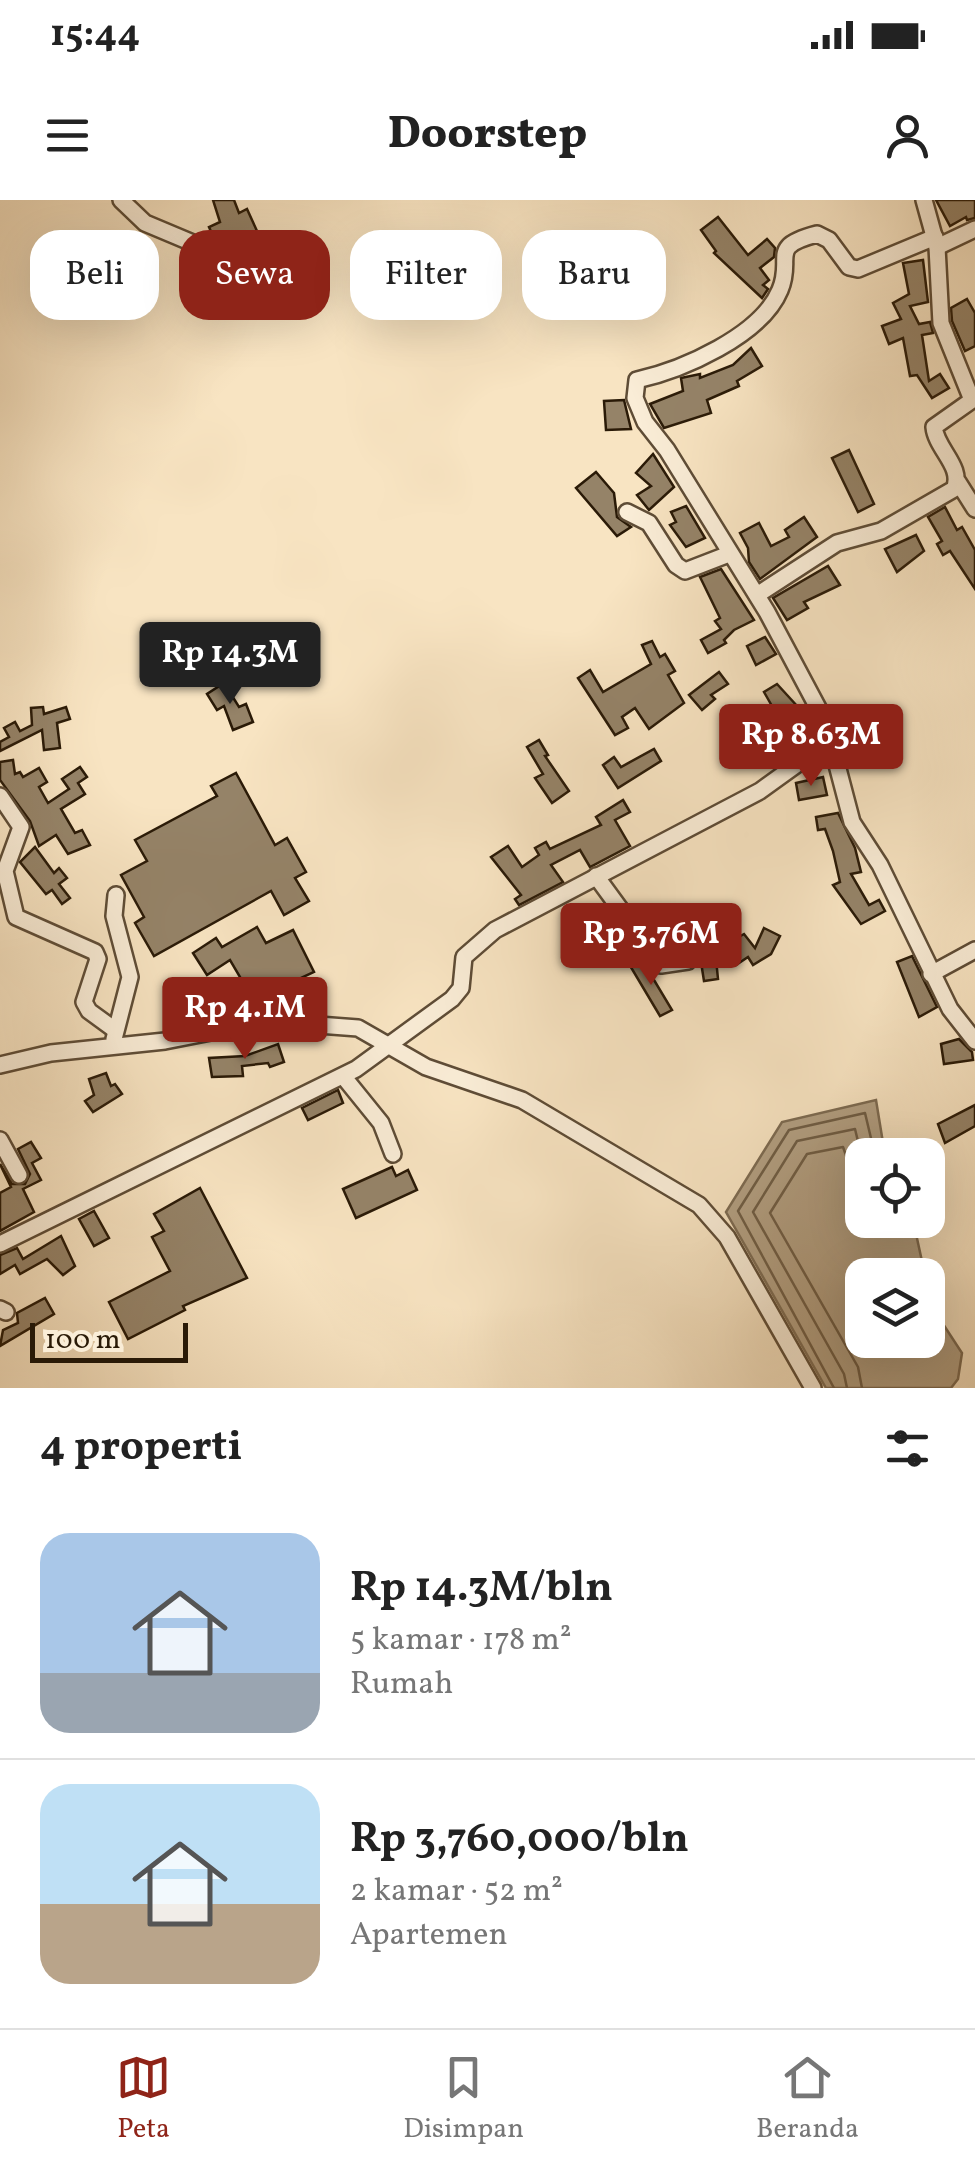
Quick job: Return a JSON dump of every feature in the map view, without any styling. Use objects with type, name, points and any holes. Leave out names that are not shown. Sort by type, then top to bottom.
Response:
[{"type":"street","points":[[120,200],[145,223],[179,237]]},
{"type":"street","points":[[924,200],[936,242],[941,323],[974,399],[934,427],[935,437],[975,508]]},
{"type":"street","points":[[975,229],[858,269],[849,268],[829,240],[817,234],[792,240],[783,253],[781,290],[756,321],[711,353],[665,375],[635,382],[635,398],[645,422],[756,595],[832,740],[847,812],[880,865],[950,1009],[975,1041]]},
{"type":"street","points":[[958,482],[975,480]]},
{"type":"street","points":[[756,595],[837,543],[881,531],[954,490],[958,482]]},
{"type":"street","points":[[627,512],[650,524],[676,564],[685,570],[730,554]]},
{"type":"street","points":[[0,1244],[343,1076],[389,1047],[457,994],[464,958],[495,930],[760,790],[832,740]]},
{"type":"street","points":[[0,796],[22,827],[5,871],[14,915],[28,925],[95,952],[98,960],[84,1002],[115,1030]]},
{"type":"street","points":[[596,876],[660,964],[688,961]]},
{"type":"street","points":[[114,1048],[130,977],[130,962],[114,916],[116,895]]},
{"type":"street","points":[[931,974],[975,950]]},
{"type":"street","points":[[0,1065],[17,1058],[114,1048],[266,1021],[350,1026],[443,1074],[522,1100],[699,1205],[718,1223],[813,1388]]},
{"type":"street","points":[[343,1076],[368,1112],[382,1123],[393,1154]]},
{"type":"street","points":[[0,1140],[19,1175]]},
{"type":"water","points":[[876,1100],[882,1138],[845,1138],[845,1238],[917,1238],[921,1258],[845,1258],[845,1358],[945,1358],[945,1327],[962,1353],[958,1379],[951,1388],[826,1388],[726,1212],[782,1122]]},
{"type":"building","points":[[213,200],[234,200],[239,213],[247,209],[257,230],[210,230],[209,227],[220,222]]},
{"type":"building","points":[[936,200],[975,200],[975,218],[966,217],[950,226]]},
{"type":"building","points":[[718,217],[748,255],[767,239],[775,248],[774,257],[760,268],[769,280],[763,285],[768,289],[762,298],[714,253],[701,230]]},
{"type":"building","points":[[923,260],[928,302],[910,306],[919,324],[930,322],[933,333],[922,335],[929,381],[940,374],[949,388],[932,398],[917,375],[910,376],[903,338],[889,344],[882,326],[901,319],[893,303],[909,294],[903,263]]},
{"type":"building","points":[[967,299],[975,313],[975,346],[965,351],[952,321],[951,308]]},
{"type":"building","points":[[751,348],[762,366],[737,381],[739,386],[707,400],[711,413],[664,428],[650,404],[683,391],[681,378],[700,374],[700,378],[733,365]]},
{"type":"building","points":[[624,400],[631,429],[606,430],[604,401]]},
{"type":"building","points":[[849,450],[874,504],[858,512],[832,458]]},
{"type":"building","points":[[653,454],[674,487],[649,510],[637,495],[651,486],[636,473]]},
{"type":"building","points":[[596,472],[614,493],[617,517],[631,527],[617,536],[576,488]]},
{"type":"building","points":[[686,506],[705,538],[686,547],[670,525],[676,522],[671,512]]},
{"type":"building","points":[[945,507],[957,530],[962,527],[975,550],[975,589],[950,551],[943,555],[937,544],[942,541],[928,517]]},
{"type":"building","points":[[804,517],[817,537],[760,579],[749,562],[748,548],[740,533],[759,523],[771,546],[789,537],[785,530]]},
{"type":"building","points":[[916,535],[924,551],[897,572],[885,549]]},
{"type":"building","points":[[828,566],[840,585],[804,602],[808,608],[787,620],[773,598]]},
{"type":"building","points":[[721,569],[754,620],[734,630],[724,640],[726,643],[708,653],[701,640],[721,629],[715,621],[720,618],[700,577]]},
{"type":"building","points":[[765,637],[776,654],[756,665],[747,646]]},
{"type":"building","points":[[652,641],[660,657],[665,654],[675,671],[668,675],[684,703],[649,729],[635,708],[622,717],[628,728],[615,735],[578,678],[590,670],[603,692],[651,664],[642,645]]},
{"type":"building","points":[[719,672],[728,684],[711,695],[715,699],[702,710],[689,695]]},
{"type":"building","points":[[224,683],[239,707],[246,704],[253,722],[233,730],[224,706],[217,710],[207,694]]},
{"type":"building","points":[[777,684],[798,707],[780,720],[764,692]]},
{"type":"building","points":[[43,707],[44,714],[66,707],[70,719],[57,723],[60,748],[44,750],[42,730],[0,751],[0,742],[9,737],[4,728],[15,722],[20,731],[32,725],[31,708]]},
{"type":"building","points":[[539,740],[569,791],[552,803],[535,778],[543,774],[527,747]]},
{"type":"building","points":[[654,749],[661,761],[618,788],[603,765],[614,757],[621,767]]},
{"type":"building","points":[[13,760],[15,774],[20,772],[23,777],[39,768],[47,782],[39,787],[48,803],[69,789],[62,779],[80,767],[87,777],[78,783],[85,794],[61,809],[75,833],[82,830],[90,845],[68,854],[56,835],[39,846],[30,821],[0,780],[0,762]]},
{"type":"building","points":[[236,773],[275,845],[287,838],[306,872],[295,878],[309,901],[284,915],[271,891],[154,956],[135,923],[144,917],[121,875],[147,861],[135,840],[217,796],[211,786]]},
{"type":"building","points":[[823,777],[827,795],[799,800],[796,783]]},
{"type":"building","points":[[623,800],[630,812],[615,820],[630,846],[590,867],[580,850],[551,865],[563,882],[519,905],[515,899],[521,895],[491,857],[508,846],[522,867],[539,855],[535,848],[546,842],[550,849],[601,825],[596,817]]},
{"type":"building","points":[[838,813],[855,848],[861,872],[851,874],[869,905],[879,900],[885,911],[861,924],[833,885],[840,882],[833,851],[825,829],[818,830],[816,817]]},
{"type":"building","points":[[35,847],[54,873],[59,868],[67,878],[59,884],[70,898],[62,904],[52,890],[46,894],[20,862]]},
{"type":"building","points":[[257,927],[266,943],[293,930],[314,972],[290,983],[294,991],[260,1011],[230,960],[207,975],[193,953],[216,938],[222,947]]},
{"type":"building","points":[[764,928],[780,936],[771,954],[753,965],[748,957],[736,965],[723,946],[744,934],[755,948]]},
{"type":"building","points":[[715,949],[718,979],[704,981],[701,962],[694,952]]},
{"type":"building","points":[[912,956],[937,1007],[919,1017],[897,962]]},
{"type":"building","points":[[642,960],[672,1010],[660,1016],[629,964]]},
{"type":"building","points":[[959,1039],[972,1052],[973,1060],[944,1064],[941,1044]]},
{"type":"building","points":[[278,1044],[284,1062],[270,1067],[268,1063],[242,1066],[243,1076],[212,1077],[209,1058],[245,1056]]},
{"type":"building","points":[[106,1073],[111,1086],[115,1084],[122,1094],[93,1112],[85,1101],[94,1095],[89,1079]]},
{"type":"building","points":[[338,1090],[343,1103],[308,1120],[302,1108]]},
{"type":"building","points":[[975,1105],[975,1126],[945,1143],[938,1124]]},
{"type":"building","points":[[31,1142],[41,1158],[32,1163],[41,1180],[23,1189],[34,1212],[0,1231],[0,1193],[11,1187],[0,1164],[12,1184],[25,1184],[30,1174],[18,1149]]},
{"type":"building","points":[[392,1167],[396,1176],[408,1170],[417,1190],[356,1218],[343,1189]]},
{"type":"building","points":[[200,1188],[247,1278],[183,1306],[185,1310],[128,1339],[109,1302],[170,1271],[152,1237],[164,1231],[154,1214]]},
{"type":"building","points":[[94,1211],[109,1238],[94,1246],[79,1219]]},
{"type":"building","points":[[61,1236],[75,1266],[63,1275],[47,1259],[20,1274],[15,1265],[0,1274],[0,1255],[17,1248],[23,1259]]},
{"type":"building","points":[[45,1298],[54,1314],[0,1346],[3,1330],[18,1323],[17,1313]]}]
